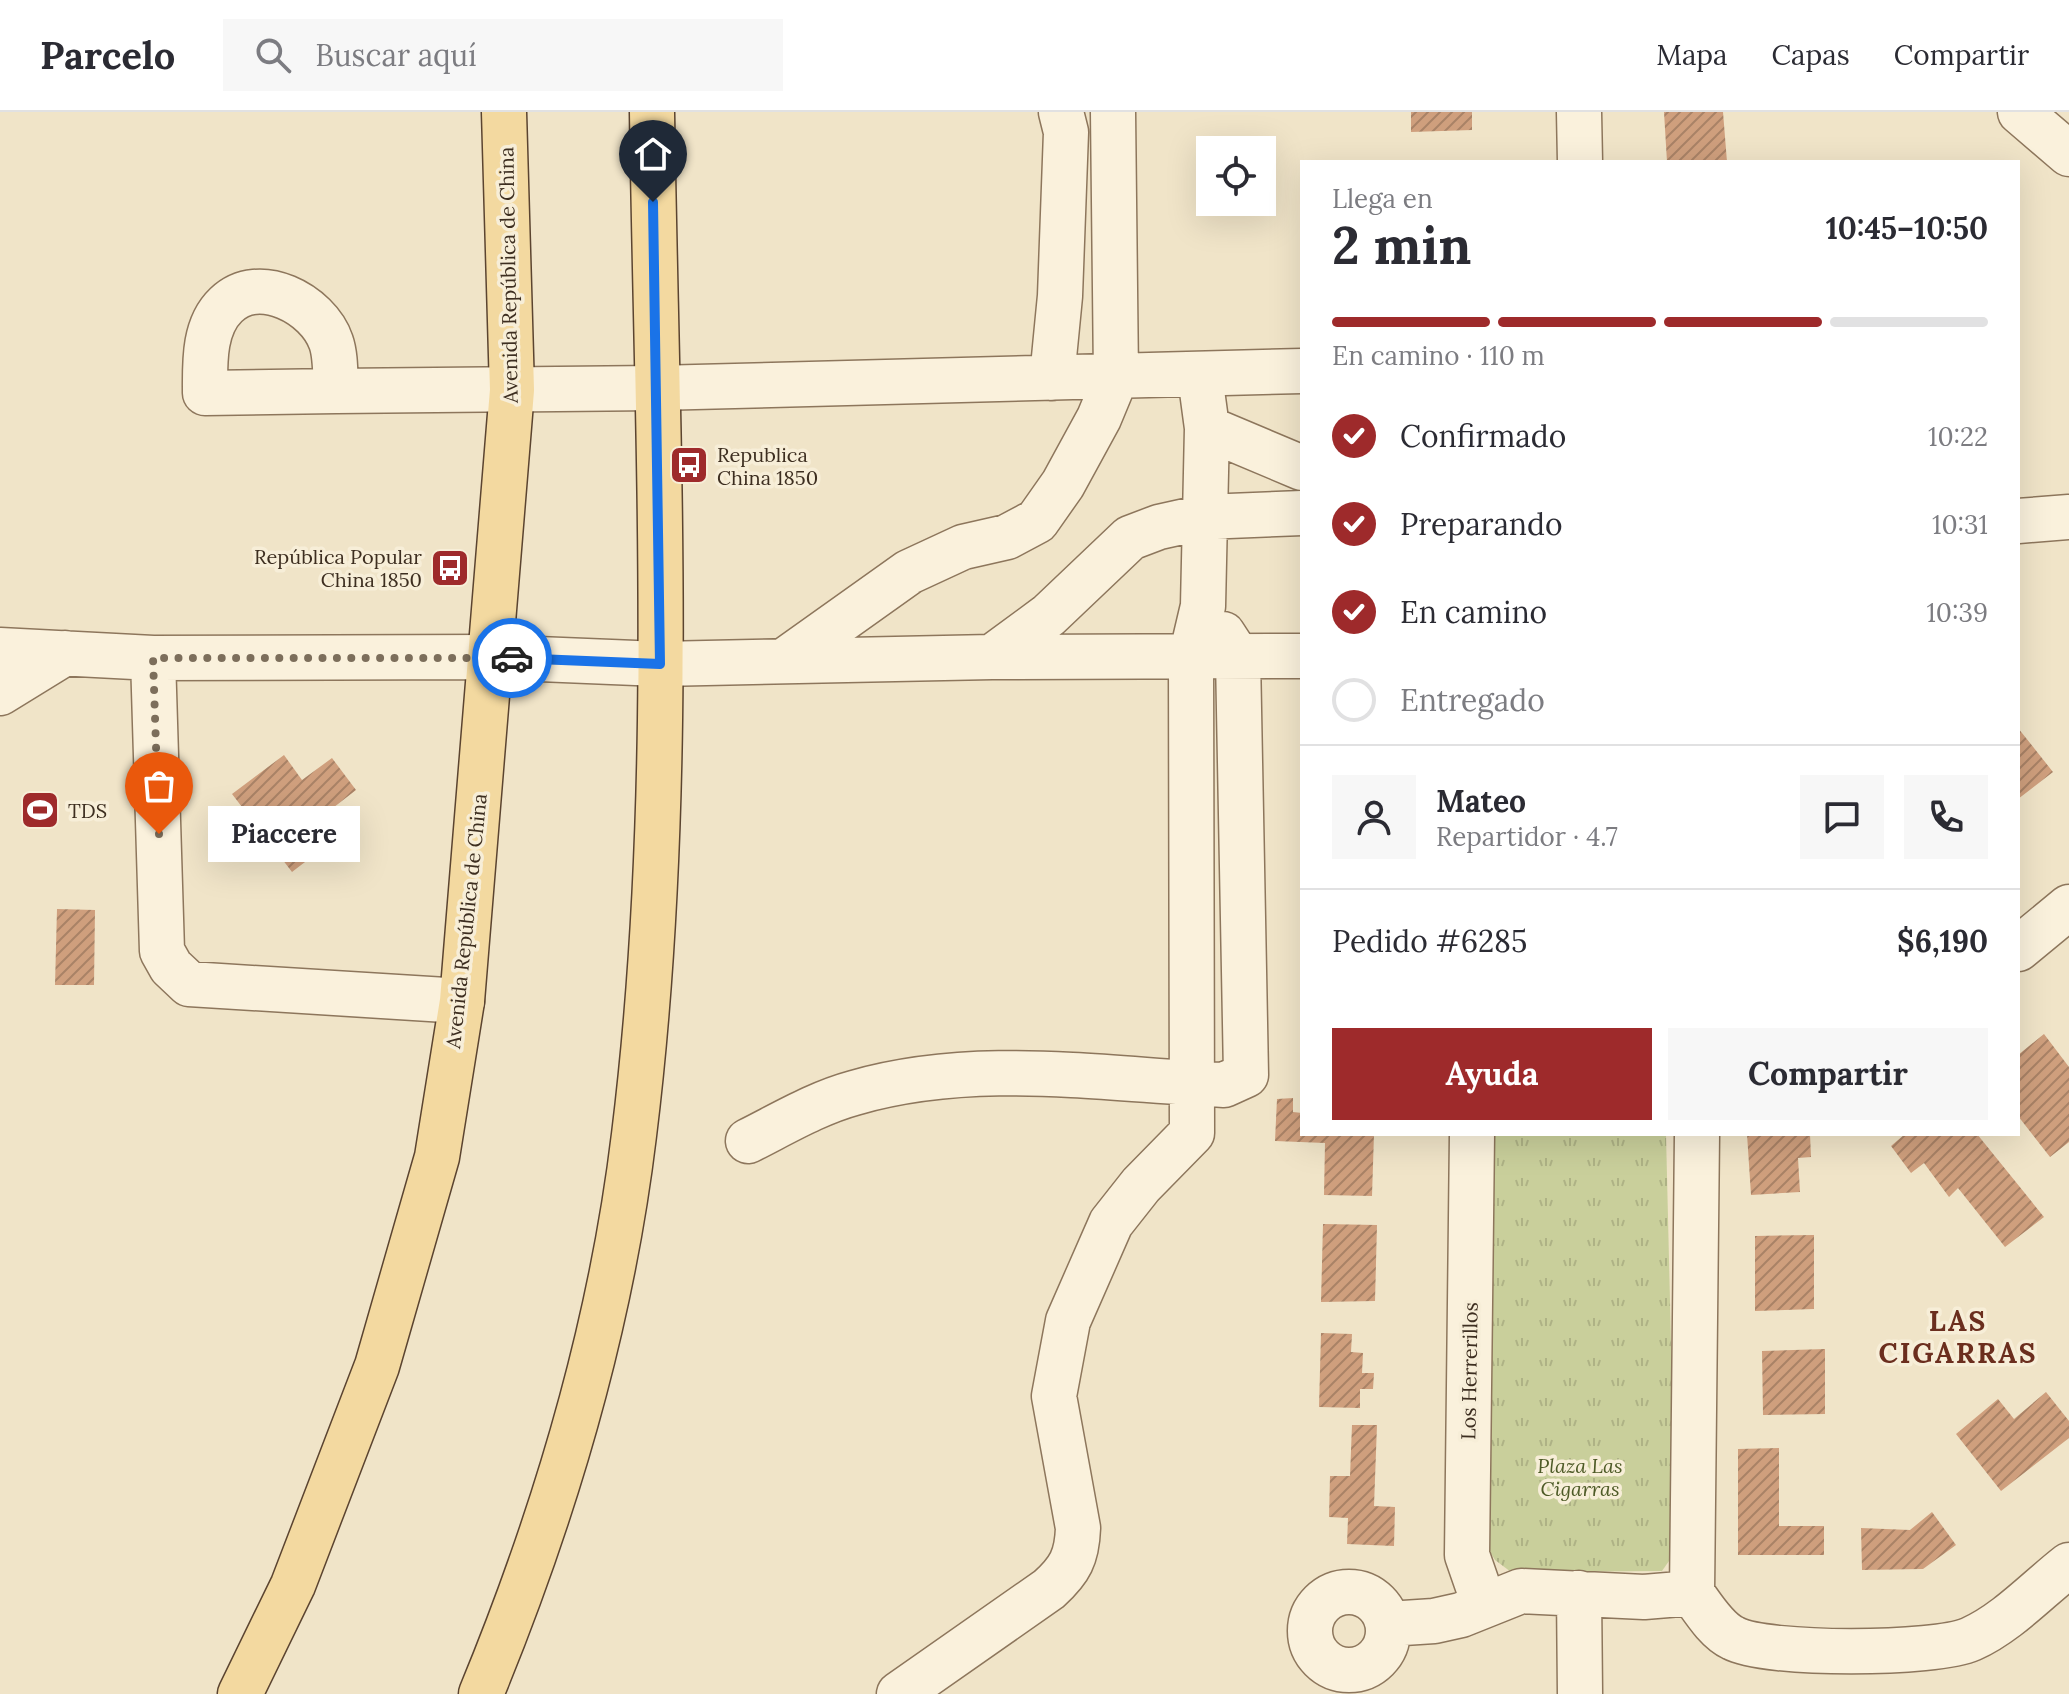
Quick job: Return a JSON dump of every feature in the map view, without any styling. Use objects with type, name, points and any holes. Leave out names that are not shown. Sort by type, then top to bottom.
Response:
[{"type":"main road","name":"Avenida República de China","points":[[240,1694],[293,1585],[377,1366],[437,1157],[462,1001],[512,390],[504,112]]},
{"type":"main road","points":[[481,1694],[514,1615],[542,1530],[595,1347],[634,1138],[655,893],[660,664],[652,112]]},
{"type":"street","points":[[1052,378],[1060,296],[1066,132],[1061,112]]},
{"type":"street","points":[[784,661],[909,572],[963,547],[1007,537],[1037,521],[1063,484],[1099,418],[1116,377],[1113,112]]},
{"type":"street","points":[[1579,112],[1580,160]]},
{"type":"street","points":[[2020,112],[2069,154]]},
{"type":"street","points":[[336,391],[656,388],[1200,376],[1284,371]]},
{"type":"street","points":[[899,1694],[1049,1589],[1070,1569],[1078,1528],[1054,1396],[1068,1321],[1111,1223],[1141,1185],[1187,1143],[1192,1133],[1194,800],[1191,657],[1203,606],[1207,428],[1200,376]]},
{"type":"street","points":[[1207,428],[1300,467]]},
{"type":"street","points":[[992,657],[1049,615],[1130,538],[1159,527],[1204,517],[1300,513]]},
{"type":"street","points":[[748,1141],[851,1094],[922,1078],[1010,1073],[1224,1085],[1246,1075],[1246,657],[1203,606]]},
{"type":"street","points":[[0,650],[153,658],[490,657],[660,664],[992,657],[1300,656]]},
{"type":"street","points":[[0,693],[65,653]]},
{"type":"street","points":[[153,658],[162,951],[171,967],[189,984],[462,1001]]},
{"type":"street","points":[[2020,947],[2069,907]]},
{"type":"street","name":"Los Herrerillos","points":[[1472,1136],[1467,1555],[1484,1604]]},
{"type":"street","points":[[1697,1136],[1692,1593],[1729,1637],[1749,1645],[1834,1651],[1946,1645],[1967,1641],[1985,1632],[2069,1565]]},
{"type":"street","points":[[1388,1624],[1434,1621],[1521,1591],[1644,1597],[1692,1593]]},
{"type":"street","points":[[1579,1593],[1580,1694]]},
{"type":"green space","name":"Plaza Las Cigarras","points":[[1487,1136],[1666,1136],[1676,1551],[1662,1571],[1511,1572],[1495,1560],[1485,1544]]},
{"type":"building","points":[[1411,112],[1472,112],[1472,130],[1411,132]]},
{"type":"building","points":[[1664,112],[1723,112],[1727,160],[1667,160]]},
{"type":"building","points":[[2020,731],[2053,772],[2020,797]]},
{"type":"building","points":[[284,755],[302,780],[332,758],[356,790],[329,811],[345,831],[292,872],[232,794]]},
{"type":"building","points":[[57,909],[95,910],[94,985],[55,985]]},
{"type":"building","points":[[2044,1034],[2069,1067],[2069,1142],[2050,1157],[2020,1119],[2020,1053]]},
{"type":"building","points":[[1293,1098],[1293,1112],[1300,1113],[1300,1136],[1374,1136],[1372,1196],[1324,1195],[1325,1143],[1275,1141],[1277,1099]]},
{"type":"building","points":[[1747,1136],[1810,1136],[1811,1157],[1798,1158],[1800,1192],[1751,1195]]},
{"type":"building","points":[[1903,1136],[1979,1136],[2044,1217],[2005,1247],[1958,1188],[1949,1197],[1924,1163],[1911,1173],[1891,1146]]},
{"type":"building","points":[[1323,1224],[1377,1225],[1375,1301],[1321,1302]]},
{"type":"building","points":[[1814,1235],[1814,1309],[1755,1311],[1755,1236]]},
{"type":"building","points":[[1321,1333],[1352,1334],[1351,1352],[1363,1353],[1362,1373],[1374,1373],[1373,1389],[1360,1389],[1360,1408],[1319,1407]]},
{"type":"building","points":[[1825,1349],[1825,1414],[1763,1415],[1762,1351]]},
{"type":"building","points":[[2046,1392],[2069,1421],[2069,1438],[2001,1491],[1956,1434],[1998,1399],[2014,1419]]},
{"type":"building","points":[[1352,1425],[1377,1425],[1374,1506],[1395,1507],[1394,1546],[1347,1544],[1348,1518],[1329,1517],[1330,1476],[1350,1476]]},
{"type":"building","points":[[1779,1448],[1779,1526],[1824,1526],[1824,1555],[1738,1555],[1738,1449]]},
{"type":"building","points":[[1932,1512],[1956,1545],[1923,1569],[1862,1570],[1861,1528],[1910,1530]]},
{"type":"way so far","points":[[159,834],[153,658],[512,658]]},
{"type":"place","name":"Republica China 1850","points":[[689,465]]},
{"type":"place","name":"República Popular China 1850","points":[[450,568]]},
{"type":"place","name":"TDS","points":[[40,810]]},
{"type":"place","name":"Piaccere","points":[[159,834]]},
{"type":"district","name":"LAS CIGARRAS","points":[[1958,1337]]},
{"type":"route","points":[[512,658],[660,664],[653,202]]}]
